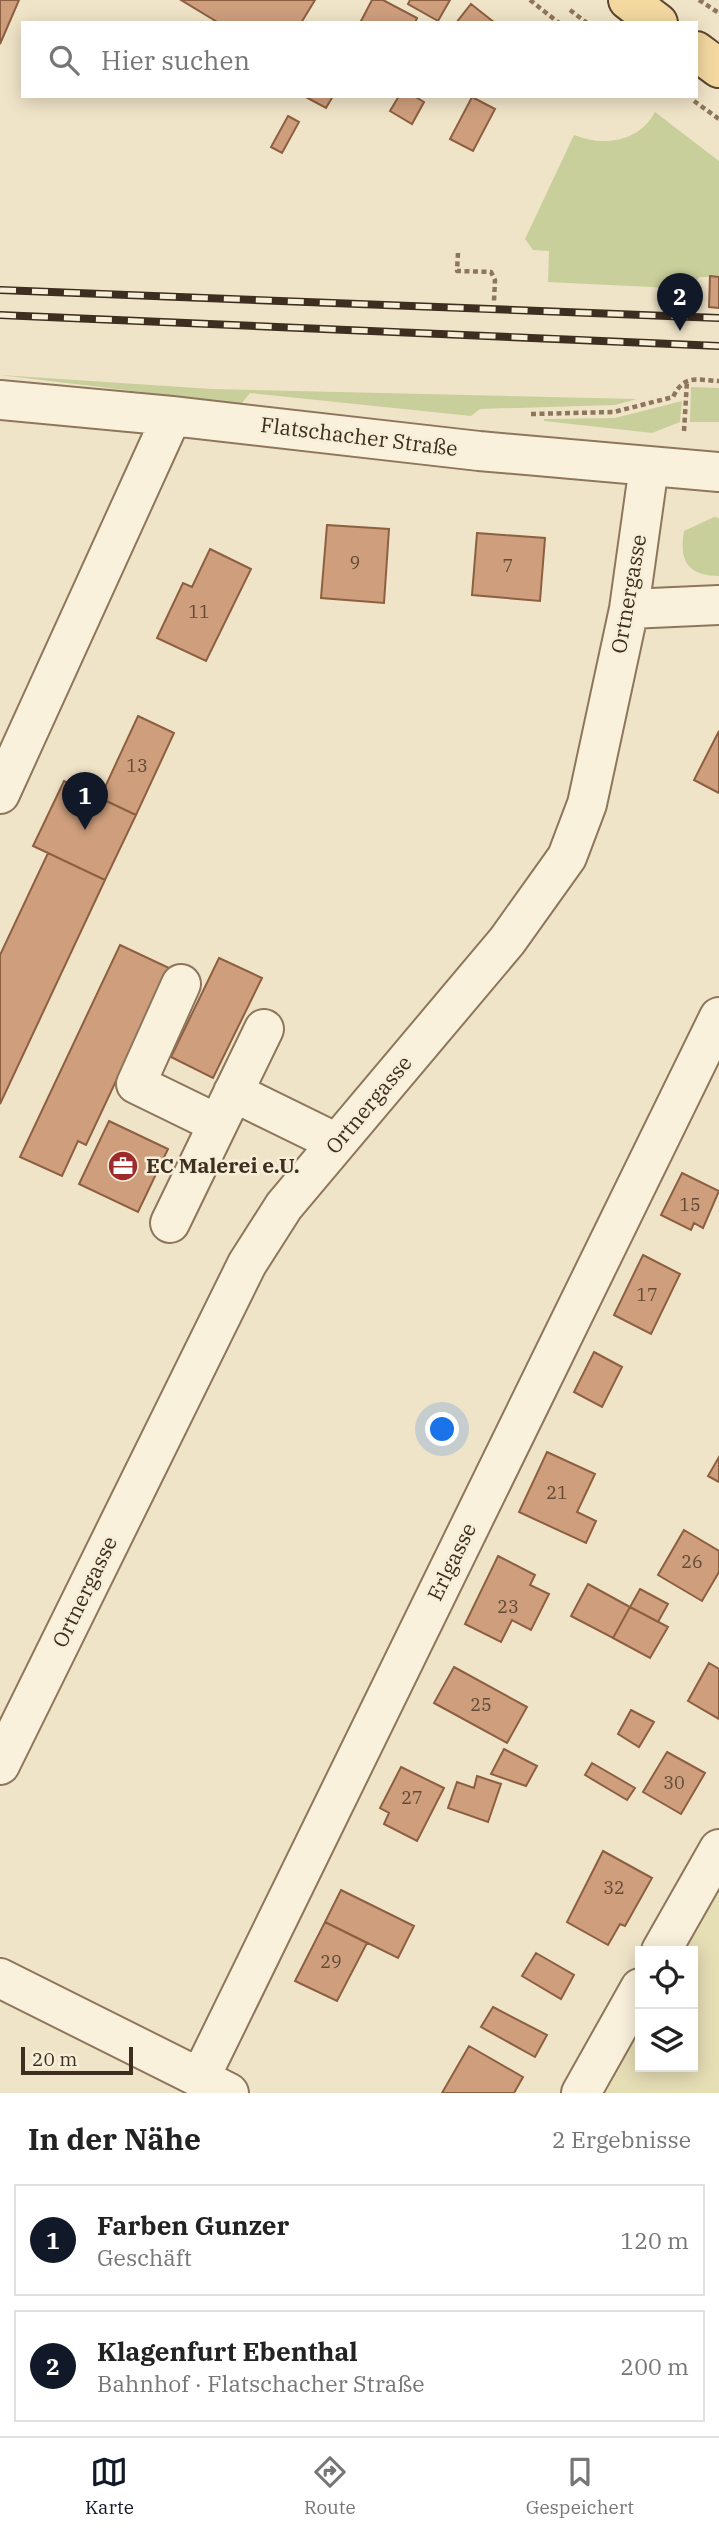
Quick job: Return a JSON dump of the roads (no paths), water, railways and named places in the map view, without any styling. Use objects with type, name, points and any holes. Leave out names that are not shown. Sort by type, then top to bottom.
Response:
[{"type":"main road","points":[[628,0],[655,21]]},
{"type":"main road","points":[[698,52],[719,68]]},
{"type":"street","name":"Flatschacher Straße","points":[[0,400],[172,416],[479,451],[719,472]]},
{"type":"street","points":[[0,794],[172,416]]},
{"type":"street","name":"Ortnergasse","points":[[0,1765],[247,1264],[284,1206],[507,941],[567,857],[587,804],[629,609],[649,467]]},
{"type":"street","points":[[629,609],[719,605]]},
{"type":"street","points":[[181,984],[136,1084],[226,1108],[338,1143]]},
{"type":"street","name":"Erlgasse","points":[[215,2085],[719,1017]]},
{"type":"street","points":[[170,1223],[264,1028]]},
{"type":"street","points":[[664,1946],[719,1849]]},
{"type":"street","points":[[0,1978],[215,2085]]},
{"type":"street","points":[[581,2093],[635,1997]]},
{"type":"railway","points":[[0,290],[719,318]]},
{"type":"railway","points":[[0,315],[719,346]]},
{"type":"place","name":"Klagenfurt Ebenthal","points":[[680,331]]},
{"type":"place","name":"Farben Gunzer","points":[[85,830]]},
{"type":"place","name":"EC Malerei e.U.","points":[[123,1166]]}]
